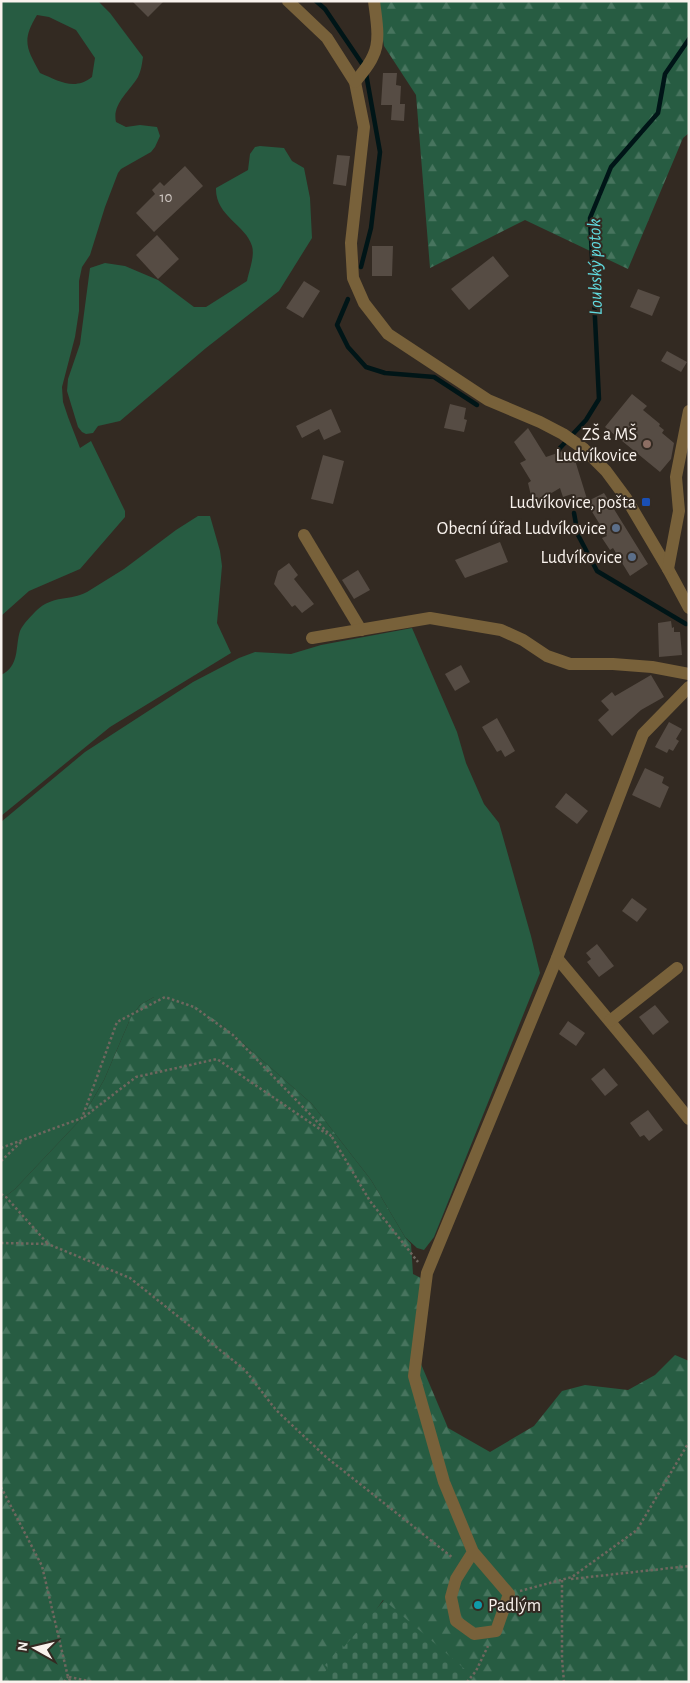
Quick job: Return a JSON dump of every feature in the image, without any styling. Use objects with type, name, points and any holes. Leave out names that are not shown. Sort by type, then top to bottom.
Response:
[{"type":"street","points":[[288,1],[327,38],[358,78],[364,127],[351,243],[353,278],[364,303],[388,334],[488,400],[569,438],[584,449],[606,471],[626,498],[689,608]]},
{"type":"street","points":[[358,78],[373,57],[375,50],[377,33],[374,1]]},
{"type":"street","points":[[668,569],[679,511],[676,478],[689,411]]},
{"type":"street","points":[[304,535],[361,630]]},
{"type":"street","points":[[312,638],[430,618],[501,630],[523,640],[547,656],[570,664],[642,666],[689,674]]},
{"type":"street","points":[[473,1552],[456,1579],[451,1597],[456,1621],[474,1634],[496,1631],[510,1594],[473,1552],[444,1482],[414,1376],[427,1273],[556,958],[643,734],[689,687]]},
{"type":"street","points":[[556,958],[610,1021],[689,1119]]},
{"type":"street","points":[[610,1021],[677,968]]},
{"type":"path","points":[[82,1118],[117,1022],[166,997],[194,1007],[233,1035],[333,1138],[370,1200],[427,1273]]},
{"type":"path","points":[[1,1148],[82,1118],[136,1078],[217,1058],[333,1138]]},
{"type":"path","points":[[1,1161],[23,1140]]},
{"type":"path","points":[[1,1194],[6,1197],[48,1244]]},
{"type":"path","points":[[1,1243],[48,1244],[130,1278],[246,1370],[276,1410],[326,1457],[464,1567]]},
{"type":"path","points":[[510,1594],[572,1578],[637,1530],[689,1442]]},
{"type":"path","points":[[1,1487],[42,1566],[70,1682]]},
{"type":"path","points":[[562,1580],[689,1566]]},
{"type":"path","points":[[562,1580],[562,1659],[564,1682]]},
{"type":"path","points":[[467,1682],[476,1671],[496,1631]]},
{"type":"path","points":[[64,1682],[68,1677]]},
{"type":"path","points":[[68,1677],[94,1682]]},
{"type":"green space","points":[[1,1],[98,1],[110,13],[143,57],[138,77],[116,109],[116,122],[126,127],[140,125],[157,127],[160,136],[151,152],[121,169],[118,173],[90,255],[82,267],[79,281],[79,311],[75,337],[62,387],[63,402],[80,448],[91,441],[125,511],[125,517],[80,569],[29,591],[1,616]],"holes":[[[37,15],[49,17],[76,30],[95,58],[92,77],[73,84],[40,73],[29,51],[27,38]]]},
{"type":"green space","points":[[377,1],[689,1],[689,133],[683,138],[628,269],[525,220],[430,268],[416,95],[384,46]]},
{"type":"green space","points":[[255,147],[284,148],[292,161],[304,168],[310,198],[312,238],[279,291],[206,348],[120,421],[98,426],[93,433],[86,434],[82,432],[78,427],[67,391],[68,379],[80,344],[90,268],[105,263],[125,266],[158,280],[194,307],[206,307],[247,281],[252,259],[252,246],[244,232],[220,206],[216,188],[248,170],[250,154]]},
{"type":"green space","points":[[198,516],[210,516],[220,551],[222,566],[217,623],[231,653],[110,727],[1,816],[1,675],[11,667],[14,661],[23,625],[43,605],[87,592],[124,569]]},
{"type":"green space","points":[[412,628],[457,732],[466,763],[484,804],[499,823],[540,973],[434,1237],[424,1250],[417,1248],[405,1237],[371,1180],[312,1104],[222,1025],[154,997],[140,1005],[131,1017],[104,1080],[82,1118],[15,1189],[1,1200],[1,822],[85,752],[193,682],[239,658],[255,652],[291,654],[321,645]]},
{"type":"green space","points":[[154,997],[165,997],[192,1004],[222,1025],[312,1104],[371,1180],[411,1244],[413,1274],[431,1283],[421,1364],[448,1428],[490,1452],[534,1426],[562,1391],[585,1385],[628,1390],[655,1375],[675,1355],[689,1361],[689,1682],[456,1682],[463,1673],[383,1600],[326,1682],[1,1682],[1,1200],[15,1189],[82,1118],[104,1080],[131,1017],[140,1005]]},
{"type":"green space","points":[[384,1600],[467,1671],[457,1682],[317,1682],[328,1668],[325,1665],[342,1645],[344,1647]]},
{"type":"building","points":[[132,1],[164,1],[148,17]]},
{"type":"building","points":[[383,73],[397,73],[396,85],[401,86],[400,104],[405,104],[404,121],[391,120],[392,105],[381,105]]},
{"type":"building","points":[[337,155],[350,156],[346,186],[333,184]]},
{"type":"building","points":[[185,166],[203,186],[154,232],[136,213],[155,194],[152,190],[160,182],[164,186]]},
{"type":"building","points":[[157,235],[179,259],[158,279],[136,255]]},
{"type":"building","points":[[372,246],[393,246],[392,276],[372,276]]},
{"type":"building","points":[[493,256],[509,276],[469,310],[451,289]]},
{"type":"building","points":[[304,281],[320,291],[303,318],[286,308]]},
{"type":"building","points":[[638,289],[660,297],[652,316],[630,307]]},
{"type":"building","points":[[667,351],[687,362],[681,372],[661,361]]},
{"type":"building","points":[[632,394],[647,406],[643,410],[660,424],[659,426],[664,430],[662,433],[674,443],[671,459],[660,472],[605,427]]},
{"type":"building","points":[[450,404],[466,408],[464,419],[467,420],[464,432],[444,428]]},
{"type":"building","points":[[331,409],[341,432],[324,440],[319,429],[302,438],[296,426]]},
{"type":"building","points":[[528,428],[546,457],[566,450],[574,457],[587,499],[574,503],[572,494],[563,497],[560,488],[533,504],[528,483],[531,481],[520,463],[526,460],[514,442]]},
{"type":"building","points":[[323,455],[344,461],[333,504],[311,499]]},
{"type":"building","points":[[604,493],[648,564],[630,576],[613,548],[610,550],[602,538],[607,536],[586,502]]},
{"type":"building","points":[[500,542],[508,562],[465,578],[455,560]]},
{"type":"building","points":[[289,563],[298,575],[294,579],[314,604],[302,613],[295,605],[292,607],[274,584],[278,571]]},
{"type":"building","points":[[358,570],[370,590],[354,599],[342,580]]},
{"type":"building","points":[[671,621],[674,632],[680,632],[682,655],[659,657],[658,623]]},
{"type":"building","points":[[461,665],[470,682],[455,691],[445,674]]},
{"type":"building","points":[[651,675],[664,697],[641,710],[612,736],[598,720],[609,710],[601,701],[612,692],[615,696]]},
{"type":"building","points":[[497,718],[515,751],[505,757],[501,750],[497,752],[482,727]]},
{"type":"building","points":[[669,722],[682,729],[676,739],[679,741],[673,751],[669,749],[667,753],[655,747]]},
{"type":"building","points":[[645,768],[664,777],[662,783],[669,787],[660,808],[632,795]]},
{"type":"building","points":[[566,793],[588,811],[577,824],[555,807]]},
{"type":"building","points":[[632,898],[647,909],[637,922],[622,911]]},
{"type":"building","points":[[597,944],[614,966],[599,977],[587,962],[591,959],[586,953]]},
{"type":"building","points":[[655,1005],[669,1022],[653,1035],[639,1017]]},
{"type":"building","points":[[568,1021],[585,1033],[576,1046],[559,1034]]},
{"type":"building","points":[[604,1068],[618,1085],[605,1096],[591,1079]]},
{"type":"building","points":[[648,1110],[663,1130],[649,1141],[644,1135],[640,1137],[630,1123]]},
{"type":"waterway","points":[[316,1],[325,9],[365,68],[380,152],[371,228],[361,267]]},
{"type":"waterway","name":"Loubský potok","points":[[559,449],[586,420],[599,399],[590,218],[611,167],[658,113],[665,74],[689,39]]},
{"type":"waterway","points":[[348,299],[337,325],[348,347],[366,367],[385,373],[434,377],[477,405]]},
{"type":"waterway","name":"Loubský potok","points":[[574,513],[578,535],[597,571],[686,624]]},
{"type":"place","name":"ZŠ a MŠ Ludvíkovice","points":[[647,444]]},
{"type":"place","name":"Ludvíkovice, pošta","points":[[646,502]]},
{"type":"place","name":"Obecní úřad Ludvíkovice","points":[[616,528]]},
{"type":"place","name":"Ludvíkovice","points":[[632,557]]},
{"type":"place","name":"Padlým","points":[[478,1605]]}]
